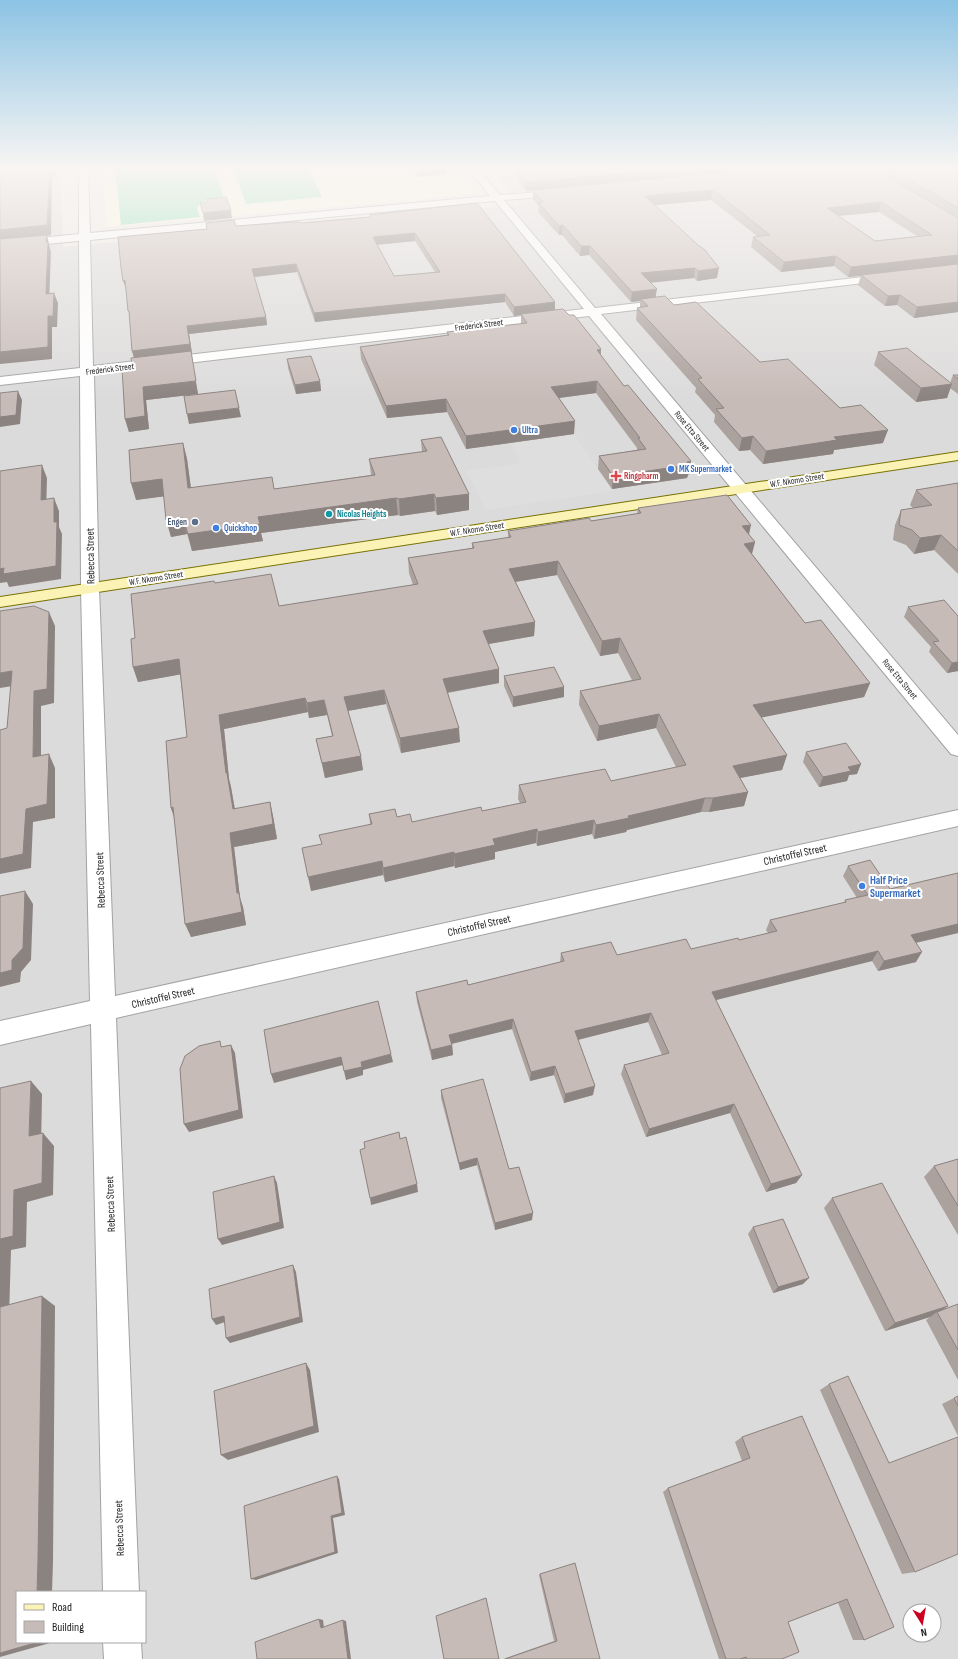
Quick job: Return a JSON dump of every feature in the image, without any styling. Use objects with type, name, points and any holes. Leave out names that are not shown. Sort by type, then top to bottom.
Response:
[{"type":"main road","name":"W.F. Nkomo Street","points":[[0,602],[956,456]]},
{"type":"street","name":"Rebecca Street","points":[[84,245],[90,588],[121,1591]]},
{"type":"street","name":"Rose Etta Street","points":[[536,245],[958,749]]},
{"type":"street","name":"Frederick Street","points":[[0,381],[903,275]]},
{"type":"street","name":"Christoffel Street","points":[[0,1033],[958,818]]},
{"type":"street","points":[[122,1643],[123,1659]]},
{"type":"shaded area","points":[[0,245],[63,245],[63,247],[80,245],[958,245],[958,1659],[0,1659]]},
{"type":"shaded area","points":[[574,434],[613,491],[486,510],[466,471],[521,463],[510,443]]},
{"type":"building","points":[[0,245],[48,245],[46,294],[54,293],[53,316],[48,316],[48,347],[0,352]]},
{"type":"building","points":[[119,245],[378,245],[394,276],[440,272],[423,245],[510,245],[555,302],[514,307],[505,294],[314,313],[296,264],[252,269],[266,317],[187,326],[190,344],[132,351],[125,280],[123,281]]},
{"type":"building","points":[[698,245],[705,250],[719,268],[698,271],[695,268],[641,273],[657,289],[632,292],[590,246],[581,246]]},
{"type":"building","points":[[763,245],[958,245],[958,255],[851,267],[836,256],[784,262]]},
{"type":"building","points":[[958,264],[958,302],[917,307],[900,295],[888,296],[861,275]]},
{"type":"building","points":[[665,296],[674,305],[696,302],[760,362],[788,359],[840,408],[861,405],[888,430],[834,437],[837,440],[766,451],[753,436],[742,438],[716,409],[724,408],[698,379],[702,378],[637,308],[648,306],[641,299]]},
{"type":"building","points":[[563,309],[569,315],[574,315],[601,349],[597,350],[624,386],[628,385],[691,461],[687,462],[689,465],[613,476],[599,456],[646,449],[638,438],[640,438],[597,381],[551,387],[575,421],[466,436],[446,399],[386,406],[360,347],[449,335],[447,332],[527,323],[521,314]]},
{"type":"building","points":[[907,348],[952,384],[921,388],[878,352]]},
{"type":"building","points":[[191,351],[196,381],[143,387],[145,416],[125,419],[122,368],[132,366],[131,358]]},
{"type":"building","points":[[311,356],[320,381],[295,385],[287,359]]},
{"type":"building","points":[[235,390],[239,408],[187,414],[184,396]]},
{"type":"building","points":[[18,391],[16,415],[0,417],[0,393]]},
{"type":"building","points":[[441,437],[469,494],[436,498],[434,494],[399,499],[396,498],[258,517],[260,524],[188,534],[183,518],[166,520],[162,479],[131,483],[129,450],[183,443],[188,488],[272,477],[274,489],[375,475],[369,459],[427,451],[421,440]]},
{"type":"building","points":[[42,465],[41,500],[54,498],[54,522],[57,522],[56,566],[3,574],[4,568],[0,569],[0,471]]},
{"type":"building","points":[[958,483],[958,551],[941,535],[920,538],[912,530],[899,525],[901,510],[932,505],[916,490]]},
{"type":"building","points":[[727,495],[751,525],[742,526],[755,542],[744,544],[805,623],[821,620],[870,683],[753,705],[787,755],[733,766],[748,792],[705,798],[596,825],[594,820],[538,832],[537,829],[493,839],[495,845],[454,854],[454,852],[383,868],[382,861],[308,877],[302,848],[322,844],[319,835],[372,824],[369,814],[395,809],[397,817],[410,814],[412,822],[481,807],[482,811],[526,802],[519,785],[605,769],[611,781],[686,765],[659,714],[599,726],[580,691],[641,679],[620,638],[602,641],[558,561],[509,569],[535,622],[483,631],[499,669],[443,679],[459,728],[400,738],[384,690],[344,697],[361,756],[322,763],[316,739],[333,736],[324,700],[307,703],[305,698],[219,715],[226,773],[233,809],[270,802],[273,824],[230,833],[237,893],[239,893],[242,912],[185,924],[173,807],[171,808],[166,741],[187,737],[179,659],[133,667],[131,639],[135,638],[131,594],[271,574],[279,606],[418,584],[408,558],[474,548],[472,543],[511,537],[508,531],[589,518],[591,521],[641,513],[638,508]]},
{"type":"building","points":[[944,600],[958,616],[958,662],[952,663],[933,642],[939,641],[908,607]]},
{"type":"building","points":[[34,606],[49,612],[47,689],[34,691],[33,757],[49,754],[47,804],[26,809],[23,854],[0,859],[0,730],[7,728],[12,671],[0,673],[0,611]]},
{"type":"building","points":[[554,667],[564,687],[513,697],[504,676]]},
{"type":"building","points":[[846,743],[861,764],[848,767],[851,771],[823,777],[806,752]]},
{"type":"building","points":[[870,860],[890,889],[958,873],[958,924],[911,935],[922,952],[884,961],[878,951],[712,992],[802,1175],[771,1184],[734,1104],[649,1129],[624,1065],[669,1053],[651,1013],[575,1031],[595,1086],[565,1094],[555,1066],[531,1072],[513,1019],[449,1035],[452,1045],[431,1050],[416,992],[467,980],[468,985],[564,961],[561,953],[611,942],[617,955],[686,939],[691,949],[777,931],[770,920],[846,902],[845,900],[868,895],[848,866]]},
{"type":"building","points":[[25,891],[23,948],[12,960],[12,970],[0,973],[0,896]]},
{"type":"building","points":[[378,1001],[391,1054],[361,1062],[362,1067],[344,1071],[341,1057],[271,1074],[264,1030]]},
{"type":"building","points":[[220,1041],[221,1047],[231,1045],[239,1110],[184,1124],[180,1069],[185,1056],[199,1046]]},
{"type":"building","points":[[483,1079],[509,1169],[519,1167],[533,1213],[495,1223],[477,1158],[459,1163],[441,1090]]},
{"type":"building","points":[[31,1081],[29,1136],[43,1133],[42,1183],[14,1190],[13,1236],[0,1239],[0,1088]]},
{"type":"building","points":[[399,1132],[400,1139],[406,1137],[417,1184],[370,1198],[360,1150],[365,1148],[364,1142]]},
{"type":"building","points":[[958,1159],[958,1206],[934,1166]]},
{"type":"building","points":[[274,1176],[280,1222],[218,1239],[213,1192]]},
{"type":"building","points":[[882,1183],[948,1306],[895,1323],[832,1198]]},
{"type":"building","points":[[783,1219],[809,1278],[778,1287],[753,1227]]},
{"type":"building","points":[[293,1265],[300,1317],[226,1338],[224,1316],[212,1319],[209,1289]]},
{"type":"building","points":[[42,1296],[37,1591],[16,1591],[16,1643],[35,1643],[0,1653],[0,1307]]},
{"type":"building","points":[[958,1304],[958,1350],[937,1312]]},
{"type":"building","points":[[306,1363],[314,1426],[221,1455],[214,1391]]},
{"type":"building","points":[[848,1376],[889,1463],[958,1437],[958,1554],[915,1572],[829,1384]]},
{"type":"building","points":[[958,1396],[958,1406],[954,1398]]},
{"type":"building","points":[[802,1416],[894,1627],[864,1640],[847,1599],[788,1622],[799,1652],[782,1659],[747,1659],[746,1657],[740,1659],[726,1659],[668,1488],[750,1458],[742,1437]]},
{"type":"building","points":[[337,1476],[342,1513],[331,1516],[335,1552],[251,1579],[244,1506]]},
{"type":"building","points":[[575,1563],[600,1659],[505,1659],[557,1641],[540,1574]]},
{"type":"building","points":[[486,1598],[499,1659],[444,1659],[436,1616]]},
{"type":"building","points":[[319,1619],[321,1628],[343,1620],[348,1659],[257,1659],[255,1642]]},
{"type":"place","name":"Ultra","points":[[514,430]]},
{"type":"place","name":"MK Supermarket","points":[[671,469]]},
{"type":"place","name":"Ringpharm","points":[[616,476]]},
{"type":"place","name":"Nicolas Heights","points":[[329,514]]},
{"type":"place","name":"Engen","points":[[195,522]]},
{"type":"place","name":"Quickshop","points":[[216,528]]},
{"type":"place","name":"Half Price Supermarket","points":[[862,886]]}]
